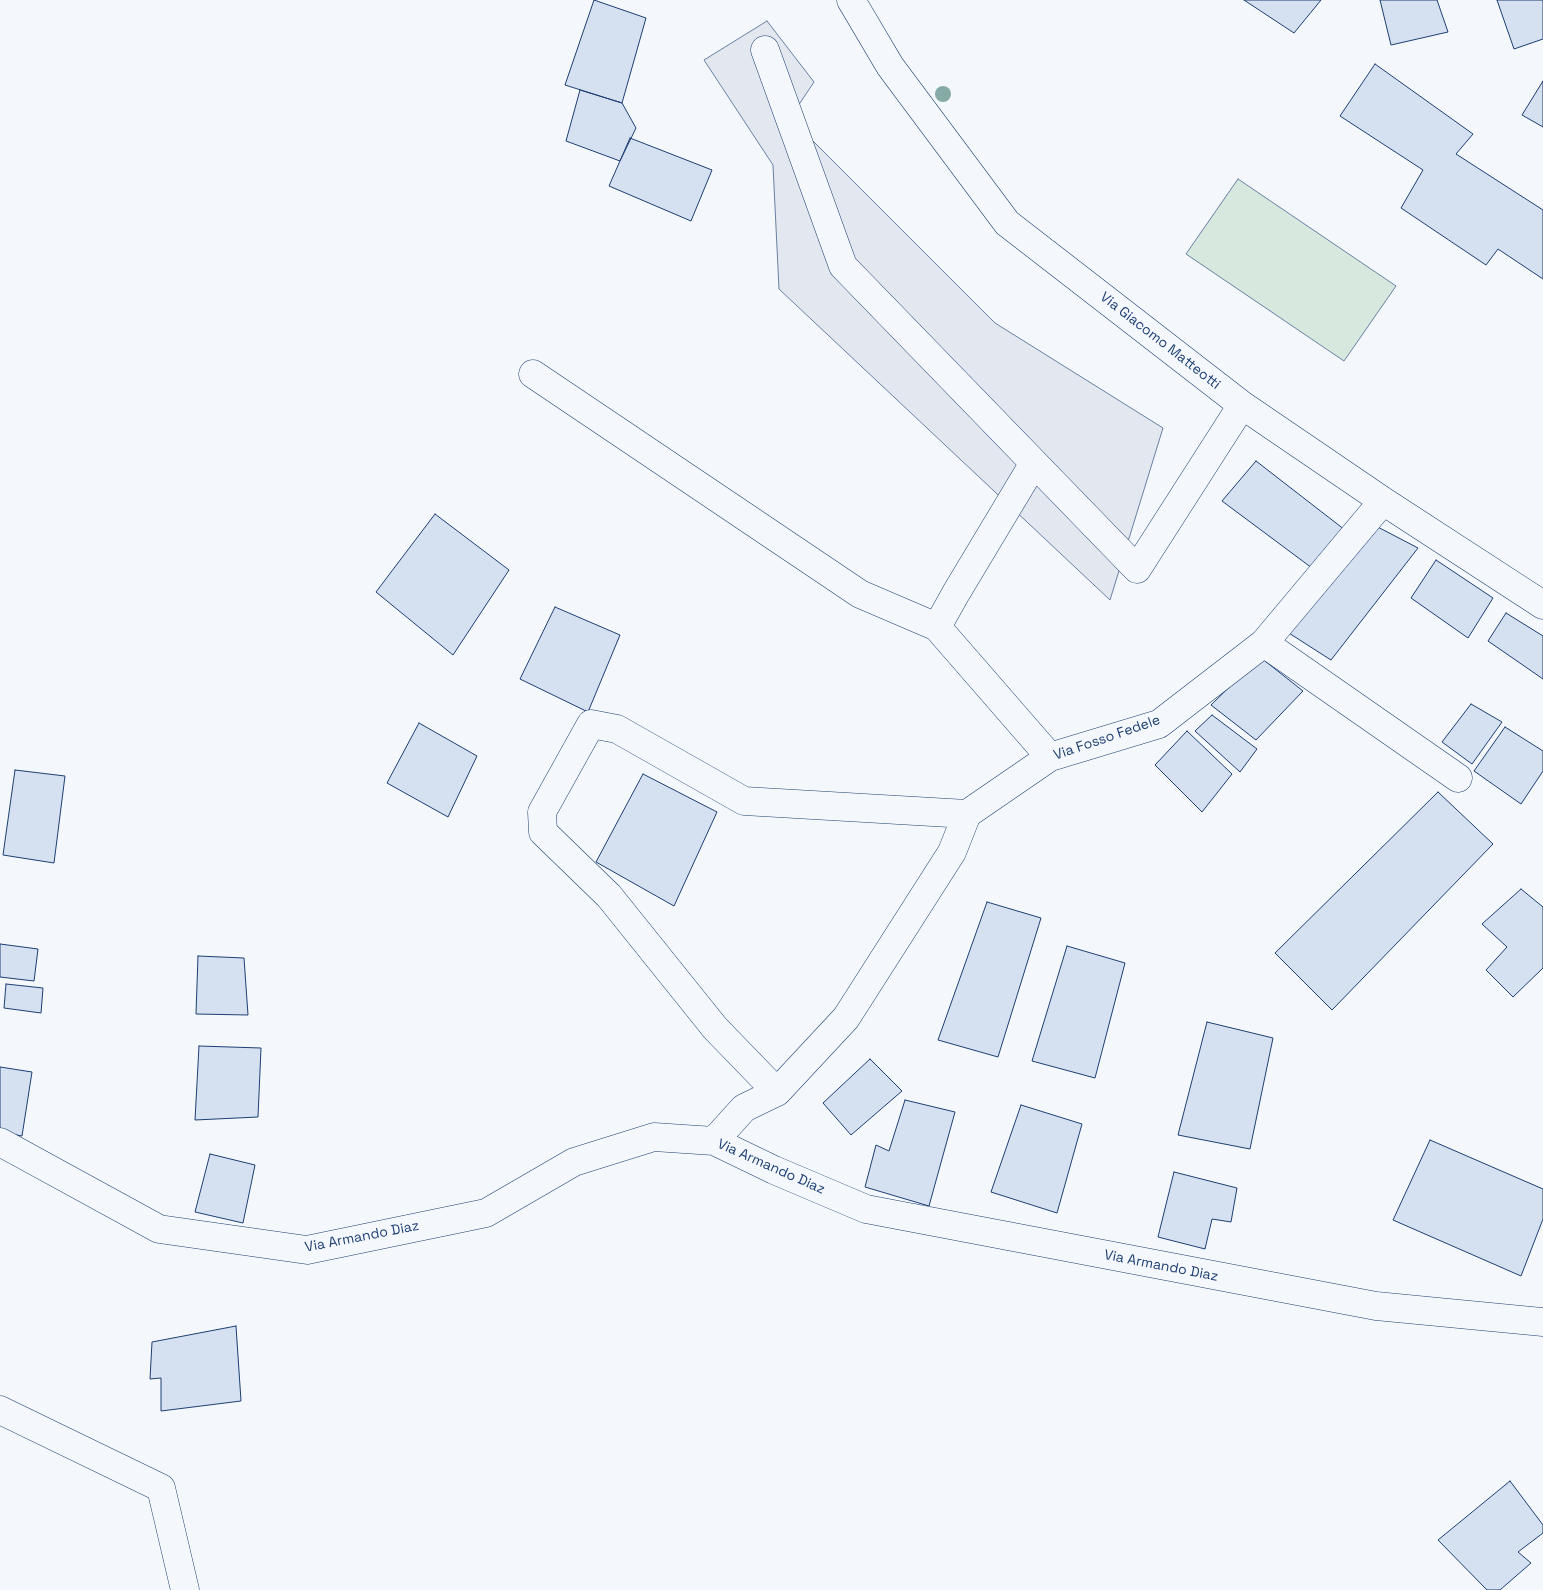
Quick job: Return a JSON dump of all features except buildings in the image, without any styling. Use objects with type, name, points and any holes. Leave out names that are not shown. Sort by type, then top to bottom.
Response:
[{"type":"street","name":"Via Giacomo Matteotti","points":[[851,0],[890,66],[1007,223],[1242,405],[1383,501],[1543,605]]},
{"type":"street","points":[[765,50],[843,266],[1137,569],[1242,405]]},
{"type":"street","points":[[533,374],[860,594],[937,627],[1050,758]]},
{"type":"street","points":[[937,627],[1034,464]]},
{"type":"street","name":"Via Fosso Fedele","points":[[967,814],[1050,758],[1159,724],[1264,643],[1383,501]]},
{"type":"street","points":[[1264,643],[1458,778]]},
{"type":"street","points":[[714,1141],[744,1108],[777,1092],[846,1018],[952,852],[967,814],[744,801],[617,730],[591,724],[542,812],[543,832],[609,896],[715,1028],[777,1092]]},
{"type":"street","name":"Via Armando Diaz","points":[[0,1142],[159,1229],[307,1250],[486,1213],[574,1162],[654,1137],[714,1141],[774,1170],[866,1209],[1376,1306],[1543,1322]]},
{"type":"street","points":[[0,1410],[162,1488],[185,1590]]},
{"type":"shaded area","points":[[767,21],[814,82],[790,118],[995,323],[1163,428],[1110,600],[779,289],[773,165],[704,60]]},
{"type":"shaded area","points":[[1238,179],[1396,286],[1344,361],[1186,254]]}]
